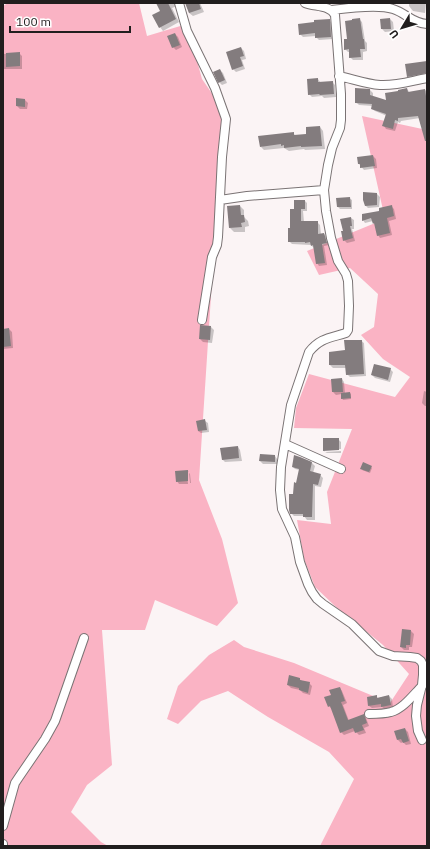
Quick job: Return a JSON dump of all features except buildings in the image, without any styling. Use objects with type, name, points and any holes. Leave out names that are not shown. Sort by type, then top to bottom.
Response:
[{"type":"street","points":[[179,3],[187,31],[215,88],[225,116],[226,124],[222,157],[218,237],[212,257],[202,320]]},
{"type":"street","points":[[305,3],[332,10],[363,7],[394,9],[412,20],[427,24]]},
{"type":"street","points":[[332,10],[336,15],[341,94],[341,120],[340,128],[332,148],[324,190],[331,238],[337,257],[348,281],[348,330],[346,334],[321,341],[309,352],[291,405],[281,467],[280,490],[282,509],[295,536],[300,562],[312,592],[323,604],[352,624],[379,651],[393,656],[417,658],[421,661],[424,675],[416,716],[418,732],[422,740]]},
{"type":"street","points":[[339,76],[380,85],[404,84],[427,78]]},
{"type":"street","points":[[220,200],[247,196],[324,190]]},
{"type":"street","points":[[285,444],[341,469]]},
{"type":"street","points":[[3,826],[15,784],[45,740],[55,722],[84,638]]},
{"type":"street","points":[[369,714],[386,714],[397,710],[422,685]]},
{"type":"shaded area","points":[[8,3],[139,3],[147,36],[187,24],[202,79],[224,111],[199,480],[222,539],[238,603],[217,626],[155,600],[145,630],[102,630],[112,765],[87,785],[71,812],[101,842],[108,846],[3,846],[3,6]]},
{"type":"shaded area","points":[[362,116],[427,130],[427,846],[320,846],[354,779],[329,752],[268,717],[228,691],[201,701],[178,724],[167,719],[178,686],[209,655],[234,640],[244,647],[294,663],[390,703],[409,674],[383,645],[336,607],[315,587],[304,559],[297,520],[331,524],[327,492],[352,429],[294,428],[296,408],[309,374],[395,397],[410,377],[383,359],[361,335],[374,327],[378,294],[350,268],[319,275],[307,251],[385,219]]}]
